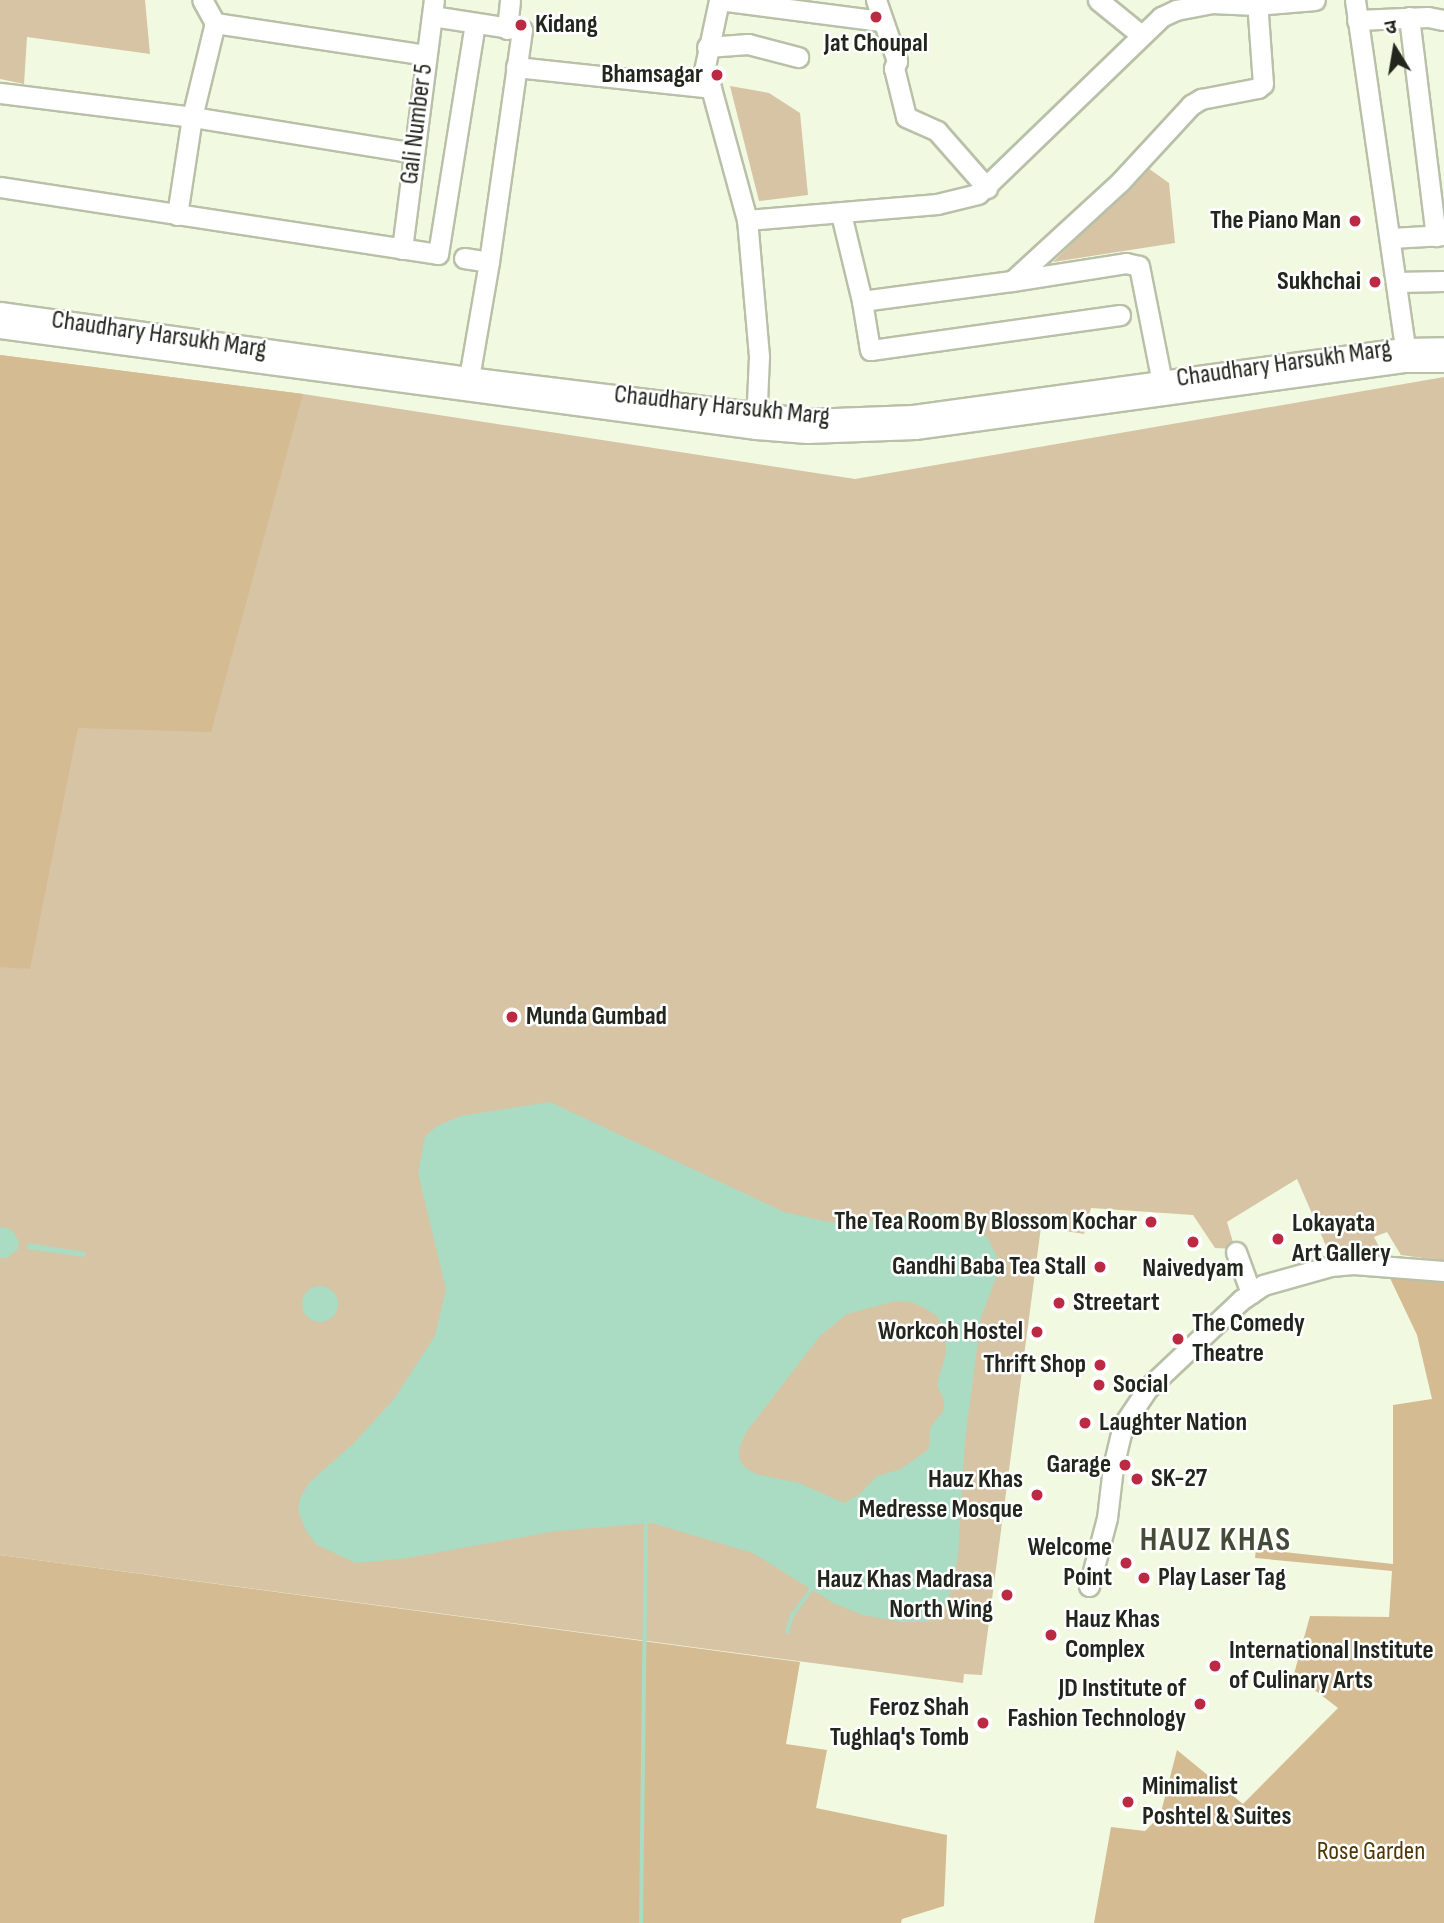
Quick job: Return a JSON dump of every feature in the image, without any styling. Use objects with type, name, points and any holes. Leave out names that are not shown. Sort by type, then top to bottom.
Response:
[{"type":"street","points":[[177,215],[192,117],[215,23],[202,0]]},
{"type":"street","points":[[507,29],[510,0]]},
{"type":"street","points":[[701,85],[719,0],[881,21]]},
{"type":"street","points":[[876,0],[881,21],[897,61],[894,68],[906,117],[937,131],[987,188]]},
{"type":"street","points":[[1098,0],[1141,35]]},
{"type":"street","points":[[747,220],[841,214],[937,204],[969,197],[987,188],[1141,35],[1176,10],[1211,2],[1315,0]]},
{"type":"street","points":[[1355,0],[1406,355]]},
{"type":"street","points":[[1012,281],[1120,182],[1191,105],[1201,99],[1258,88],[1263,84],[1256,3]]},
{"type":"street","points":[[433,8],[475,24],[522,30],[489,262],[468,384]]},
{"type":"street","name":"Gali Number 5","points":[[402,249],[433,8]]},
{"type":"street","points":[[1357,20],[1428,13],[1440,236],[1391,238]]},
{"type":"street","points":[[215,23],[426,55]]},
{"type":"street","points":[[0,187],[438,254],[475,24]]},
{"type":"street","points":[[707,47],[748,44],[798,57]]},
{"type":"street","points":[[516,67],[701,85],[715,92],[747,220],[759,356],[756,422]]},
{"type":"street","points":[[0,93],[192,117],[414,153]]},
{"type":"street","points":[[841,214],[862,301],[870,350],[1120,315]]},
{"type":"street","points":[[464,258],[489,262]]},
{"type":"street","points":[[862,301],[1126,263],[1139,266],[1164,388]]},
{"type":"street","points":[[1396,282],[1444,281]]},
{"type":"street","name":"Chaudhary Harsukh Marg","points":[[0,312],[468,384],[756,422],[870,433],[1164,388],[1406,355],[1444,347]]},
{"type":"street","name":"Chaudhary Harsukh Marg","points":[[0,328],[273,352]]},
{"type":"street","name":"Chaudhary Harsukh Marg","points":[[1406,355],[1444,362]]},
{"type":"street","points":[[1236,1252],[1251,1293]]},
{"type":"street","points":[[1089,1586],[1107,1518],[1113,1468],[1123,1425],[1148,1388],[1175,1360],[1251,1293],[1264,1286],[1331,1266],[1353,1264],[1444,1271]]},
{"type":"shaded area","points":[[0,0],[145,0],[150,54],[27,37],[24,84],[0,79]]},
{"type":"shaded area","points":[[730,86],[769,93],[800,113],[808,195],[759,201]]},
{"type":"shaded area","points":[[1148,168],[1169,183],[1175,243],[1053,262]]},
{"type":"shaded area","points":[[0,355],[303,394],[855,479],[1444,377],[1444,1261],[1401,1255],[1387,1232],[1374,1237],[1383,1254],[1330,1255],[1297,1179],[1227,1222],[1235,1249],[1215,1248],[1193,1215],[1091,1208],[1084,1234],[1041,1227],[982,1675],[964,1674],[963,1683],[0,1555]]},
{"type":"shaded area","points":[[550,1102],[784,1212],[829,1222],[868,1222],[926,1213],[953,1215],[987,1237],[997,1257],[996,1278],[981,1317],[965,1440],[958,1556],[952,1588],[942,1613],[927,1622],[901,1622],[863,1615],[835,1604],[753,1553],[652,1523],[556,1531],[407,1558],[356,1563],[317,1545],[305,1529],[298,1510],[300,1498],[309,1483],[354,1443],[394,1399],[435,1336],[446,1289],[418,1173],[425,1137],[437,1126],[461,1116]],"holes":[[[895,1301],[911,1302],[937,1316],[945,1331],[946,1353],[937,1385],[944,1400],[944,1410],[930,1428],[929,1449],[901,1469],[877,1476],[859,1495],[844,1503],[799,1483],[756,1474],[746,1468],[740,1461],[739,1449],[746,1432],[820,1336],[847,1314]]]},
{"type":"shaded area","points":[[0,1227],[11,1229],[19,1241],[18,1249],[7,1258],[0,1258]]},
{"type":"shaded area","points":[[28,1243],[85,1252],[85,1257],[27,1249]]},
{"type":"shaded area","points":[[320,1286],[333,1291],[338,1304],[333,1317],[320,1322],[307,1317],[302,1304],[307,1291]]},
{"type":"green space","points":[[0,355],[303,394],[211,732],[78,728],[30,969],[0,967]]},
{"type":"green space","name":"Rose Garden","points":[[1388,1274],[1444,1282],[1444,1923],[1094,1923],[1111,1827],[1145,1831],[1160,1816],[1177,1750],[1243,1804],[1338,1708],[1294,1674],[1310,1616],[1389,1617],[1392,1571],[1255,1558],[1256,1549],[1393,1564],[1393,1405],[1432,1399],[1417,1335]]},
{"type":"green space","points":[[0,1555],[800,1662],[786,1744],[827,1750],[816,1808],[947,1835],[944,1906],[902,1919],[901,1923],[0,1923]]},
{"type":"waterway","points":[[641,1923],[646,1523]]},
{"type":"waterway","points":[[787,1632],[792,1616],[811,1590]]},
{"type":"place","name":"Jat Choupal","points":[[876,17]]},
{"type":"place","name":"Kidang","points":[[521,25]]},
{"type":"place","name":"Bhamsagar","points":[[717,75]]},
{"type":"place","name":"The Piano Man","points":[[1355,221]]},
{"type":"place","name":"Sukhchai","points":[[1375,282]]},
{"type":"place","name":"Munda Gumbad","points":[[512,1017]]},
{"type":"place","name":"The Tea Room By Blossom Kochar","points":[[1151,1222]]},
{"type":"place","name":"Lokayata Art Gallery","points":[[1278,1239]]},
{"type":"place","name":"Naivedyam","points":[[1193,1242]]},
{"type":"place","name":"Gandhi Baba Tea Stall","points":[[1100,1267]]},
{"type":"place","name":"Streetart","points":[[1059,1303]]},
{"type":"place","name":"Workcoh Hostel","points":[[1037,1332]]},
{"type":"place","name":"The Comedy Theatre","points":[[1178,1339]]},
{"type":"place","name":"Thrift Shop","points":[[1100,1365]]},
{"type":"place","name":"Social","points":[[1099,1385]]},
{"type":"place","name":"Laughter Nation","points":[[1085,1423]]},
{"type":"place","name":"Garage","points":[[1125,1465]]},
{"type":"place","name":"SK-27","points":[[1137,1479]]},
{"type":"place","name":"Hauz Khas Medresse Mosque","points":[[1037,1495]]},
{"type":"place","name":"Welcome Point","points":[[1126,1563]]},
{"type":"place","name":"Play Laser Tag","points":[[1144,1578]]},
{"type":"place","name":"Hauz Khas Madrasa North Wing","points":[[1007,1595]]},
{"type":"place","name":"Hauz Khas Complex","points":[[1051,1635]]},
{"type":"place","name":"International Institute of Culinary Arts","points":[[1215,1666]]},
{"type":"place","name":"JD Institute of Fashion Technology","points":[[1200,1704]]},
{"type":"place","name":"Feroz Shah Tughlaq's Tomb","points":[[983,1723]]},
{"type":"place","name":"Minimalist Poshtel & Suites","points":[[1128,1802]]},
{"type":"district","name":"HAUZ KHAS","points":[[1216,1541]]}]
